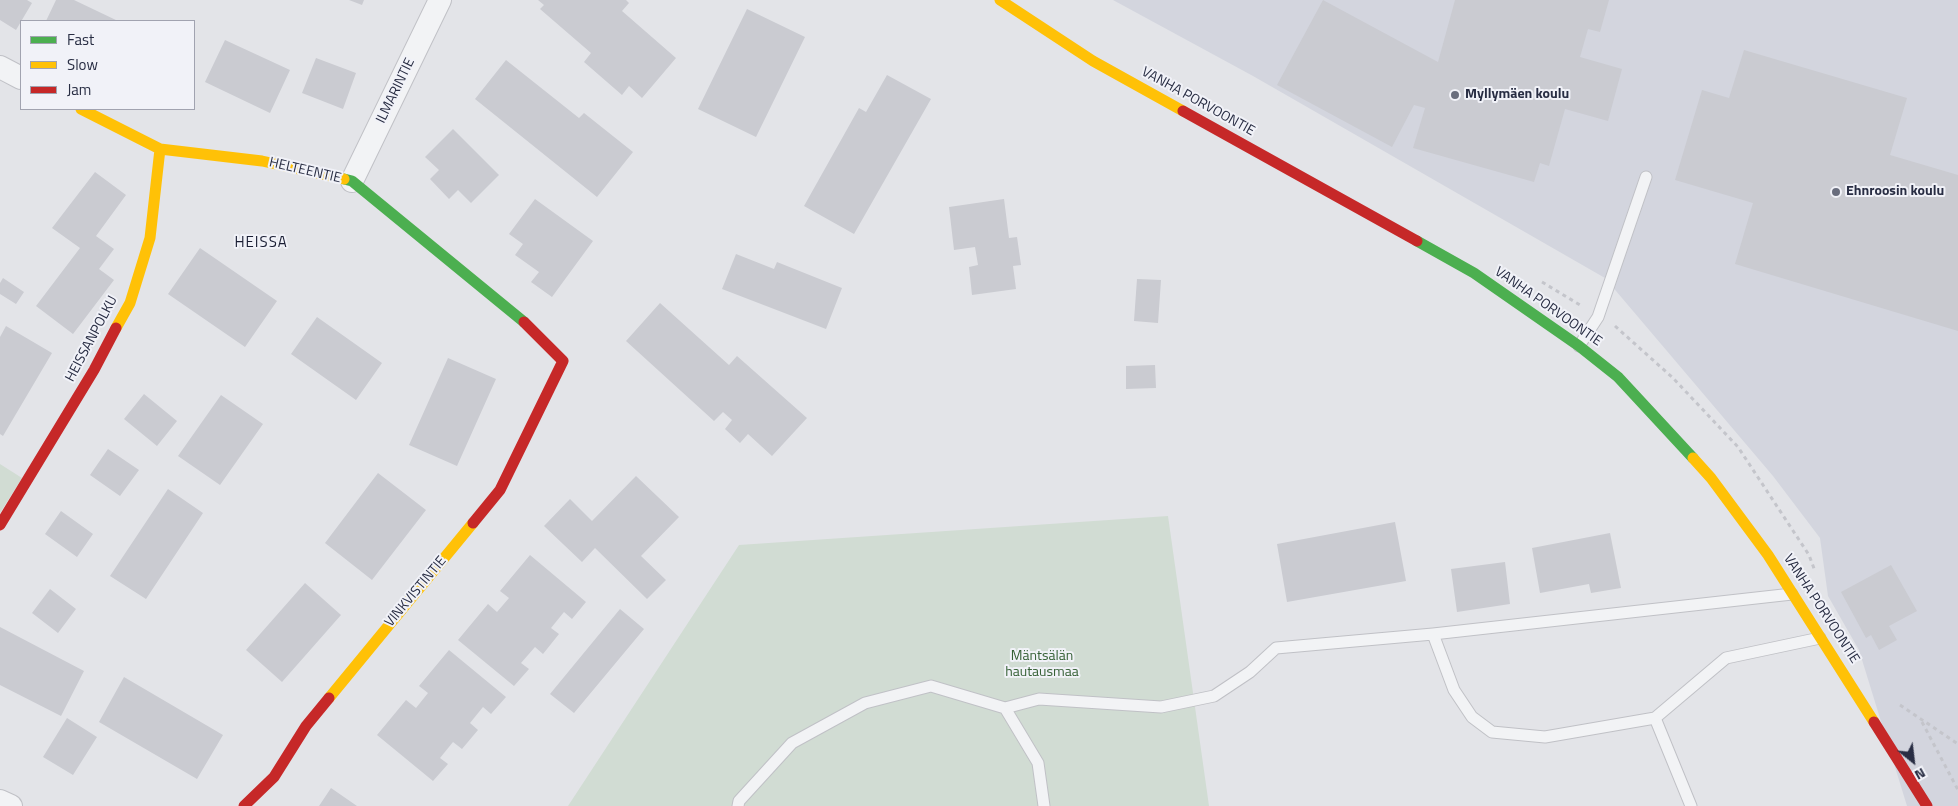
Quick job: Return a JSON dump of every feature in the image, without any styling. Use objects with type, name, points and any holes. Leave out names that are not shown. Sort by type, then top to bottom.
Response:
[{"type":"street","name":"ILMARINTIE","points":[[352,181],[440,0]]},
{"type":"street","name":"VANHA PORVOONTIE","points":[[1000,0],[1093,61],[1474,273],[1579,346],[1618,377],[1711,478],[1768,555],[1822,637],[1927,806]]},
{"type":"street","points":[[0,67],[20,77]]},
{"type":"street","name":"HELTEENTIE","points":[[83,110],[160,149],[262,161],[352,181],[530,327],[563,361]]},
{"type":"street","name":"HEISSANPOLKU","points":[[0,525],[94,370],[130,303],[150,238],[160,149]]},
{"type":"street","name":"VINKVISTINTIE","points":[[244,806],[274,777],[306,726],[500,490],[536,420],[563,361]]},
{"type":"street","points":[[0,801],[11,806]]},
{"type":"lane","points":[[1579,346],[1598,317],[1646,177]]},
{"type":"lane","points":[[738,806],[740,801],[792,743],[865,703],[931,686],[1005,708],[1038,699],[1161,707],[1214,696],[1250,672],[1276,648],[1433,634],[1793,594]]},
{"type":"lane","points":[[1433,634],[1454,690],[1472,717],[1492,732],[1545,737],[1655,718],[1726,658],[1822,637]]},
{"type":"lane","points":[[1005,708],[1038,763],[1044,806]]},
{"type":"lane","points":[[1655,718],[1691,806]]},
{"type":"path","points":[[1921,719],[1958,790]]},
{"type":"shaded area","points":[[1113,0],[1958,0],[1958,806],[1907,806],[1859,650],[1828,596],[1820,538],[1773,476],[1605,278],[1253,76]]},
{"type":"green space","points":[[0,464],[22,478],[0,513]]},
{"type":"green space","name":"Mäntsälän hautausmaa","points":[[1168,516],[1209,806],[568,806],[739,545]]},
{"type":"building","points":[[0,0],[27,0],[32,3],[22,20],[20,20],[16,30],[0,20]]},
{"type":"building","points":[[56,0],[74,0],[116,20],[46,20]]},
{"type":"building","points":[[349,0],[364,0],[362,5]]},
{"type":"building","points":[[538,0],[626,0],[629,3],[622,11],[676,58],[642,98],[629,86],[622,95],[584,62],[591,53],[540,9],[544,5]]},
{"type":"building","name":"Myllymäen koulu","points":[[1323,0],[1438,62],[1455,0],[1609,0],[1600,32],[1588,29],[1580,57],[1622,69],[1608,121],[1565,109],[1549,166],[1540,163],[1534,182],[1413,148],[1425,108],[1414,105],[1392,147],[1277,85]]},
{"type":"building","points":[[747,9],[805,37],[756,137],[698,109]]},
{"type":"building","points":[[225,40],[290,70],[270,113],[205,82]]},
{"type":"building","name":"Ehnroosin koulu","points":[[1744,50],[1907,98],[1890,155],[1958,175],[1958,331],[1735,264],[1753,203],[1675,180],[1702,90],[1729,98]]},
{"type":"building","points":[[316,58],[356,73],[343,109],[302,93]]},
{"type":"building","points":[[506,60],[579,118],[584,113],[633,152],[597,197],[475,99]]},
{"type":"building","points":[[887,75],[931,99],[854,234],[804,206],[859,108],[866,112]]},
{"type":"building","points":[[453,129],[499,175],[471,203],[458,190],[449,199],[430,179],[439,170],[425,157]]},
{"type":"building","points":[[95,172],[126,195],[96,236],[114,249],[99,269],[114,280],[73,334],[36,306],[80,248],[52,228]]},
{"type":"building","points":[[535,199],[593,241],[552,297],[531,282],[539,272],[515,255],[523,244],[509,234]]},
{"type":"building","points":[[1004,199],[1009,238],[1017,237],[1021,265],[1013,266],[1016,289],[972,295],[969,267],[978,265],[975,247],[954,250],[949,207]]},
{"type":"building","points":[[200,248],[277,301],[245,347],[168,294]]},
{"type":"building","points":[[736,254],[774,269],[777,262],[842,288],[826,329],[722,289]]},
{"type":"building","points":[[3,278],[24,292],[16,304],[0,294],[0,283]]},
{"type":"building","points":[[1137,279],[1161,280],[1158,323],[1134,321]]},
{"type":"building","points":[[660,303],[729,365],[737,356],[807,418],[772,456],[748,434],[740,443],[725,429],[732,420],[723,412],[714,421],[626,341]]},
{"type":"building","points":[[317,317],[382,363],[356,400],[291,354]]},
{"type":"building","points":[[6,326],[52,353],[3,436],[0,434],[0,337]]},
{"type":"building","points":[[448,358],[496,379],[457,466],[409,445]]},
{"type":"building","points":[[1155,365],[1156,388],[1126,389],[1126,366]]},
{"type":"building","points":[[144,394],[177,421],[157,446],[124,419]]},
{"type":"building","points":[[221,395],[263,424],[220,485],[178,456]]},
{"type":"building","points":[[108,449],[139,470],[120,496],[90,475]]},
{"type":"building","points":[[378,473],[426,510],[372,580],[325,543]]},
{"type":"building","points":[[636,476],[679,517],[641,556],[666,580],[647,599],[595,548],[582,562],[544,526],[570,499],[592,521]]},
{"type":"building","points":[[168,489],[203,513],[146,599],[110,576]]},
{"type":"building","points":[[61,511],[93,534],[77,557],[45,534]]},
{"type":"building","points":[[1395,522],[1406,581],[1287,602],[1277,544]]},
{"type":"building","points":[[1610,533],[1621,588],[1591,593],[1589,584],[1540,593],[1532,548]]},
{"type":"building","points":[[530,555],[586,602],[572,619],[564,612],[551,628],[559,634],[543,654],[535,647],[521,663],[529,669],[514,686],[458,640],[488,604],[497,612],[509,598],[500,591]]},
{"type":"building","points":[[1505,562],[1510,604],[1457,612],[1451,569]]},
{"type":"building","points":[[1891,565],[1917,611],[1889,626],[1897,640],[1879,650],[1871,635],[1866,638],[1841,592]]},
{"type":"building","points":[[305,583],[341,615],[282,682],[246,650]]},
{"type":"building","points":[[50,589],[76,609],[58,633],[32,613]]},
{"type":"building","points":[[620,609],[644,629],[574,713],[550,694]]},
{"type":"building","points":[[0,627],[84,671],[61,716],[0,685]]},
{"type":"building","points":[[449,650],[506,697],[491,714],[483,707],[470,723],[478,730],[462,749],[453,742],[440,758],[448,764],[433,781],[377,735],[406,700],[416,708],[428,693],[419,686]]},
{"type":"building","points":[[124,677],[223,735],[197,779],[99,722]]},
{"type":"building","points":[[67,718],[97,737],[73,775],[43,757]]},
{"type":"building","points":[[331,788],[357,806],[319,806]]},
{"type":"traffic: fast","points":[[344,179],[352,181],[524,322]]},
{"type":"traffic: fast","points":[[1417,241],[1474,273],[1579,346],[1618,377],[1693,458]]},
{"type":"traffic: slow","points":[[1000,0],[1093,61],[1183,111]]},
{"type":"traffic: slow","points":[[83,110],[160,149],[262,161],[344,179]]},
{"type":"traffic: slow","points":[[116,328],[130,303],[150,238],[160,149]]},
{"type":"traffic: slow","points":[[1693,458],[1711,478],[1768,555],[1874,722]]},
{"type":"traffic: slow","points":[[329,698],[473,523]]},
{"type":"traffic: jam","points":[[1183,111],[1417,241]]},
{"type":"traffic: jam","points":[[473,523],[500,490],[563,361],[524,322]]},
{"type":"traffic: jam","points":[[0,525],[94,370],[116,328]]},
{"type":"traffic: jam","points":[[244,806],[274,777],[306,726],[329,698]]},
{"type":"traffic: jam","points":[[1874,722],[1927,806]]},
{"type":"place","name":"Myllymäen koulu","points":[[1455,95]]},
{"type":"place","name":"Ehnroosin koulu","points":[[1836,192]]},
{"type":"district","name":"HEISSA","points":[[261,243]]}]
